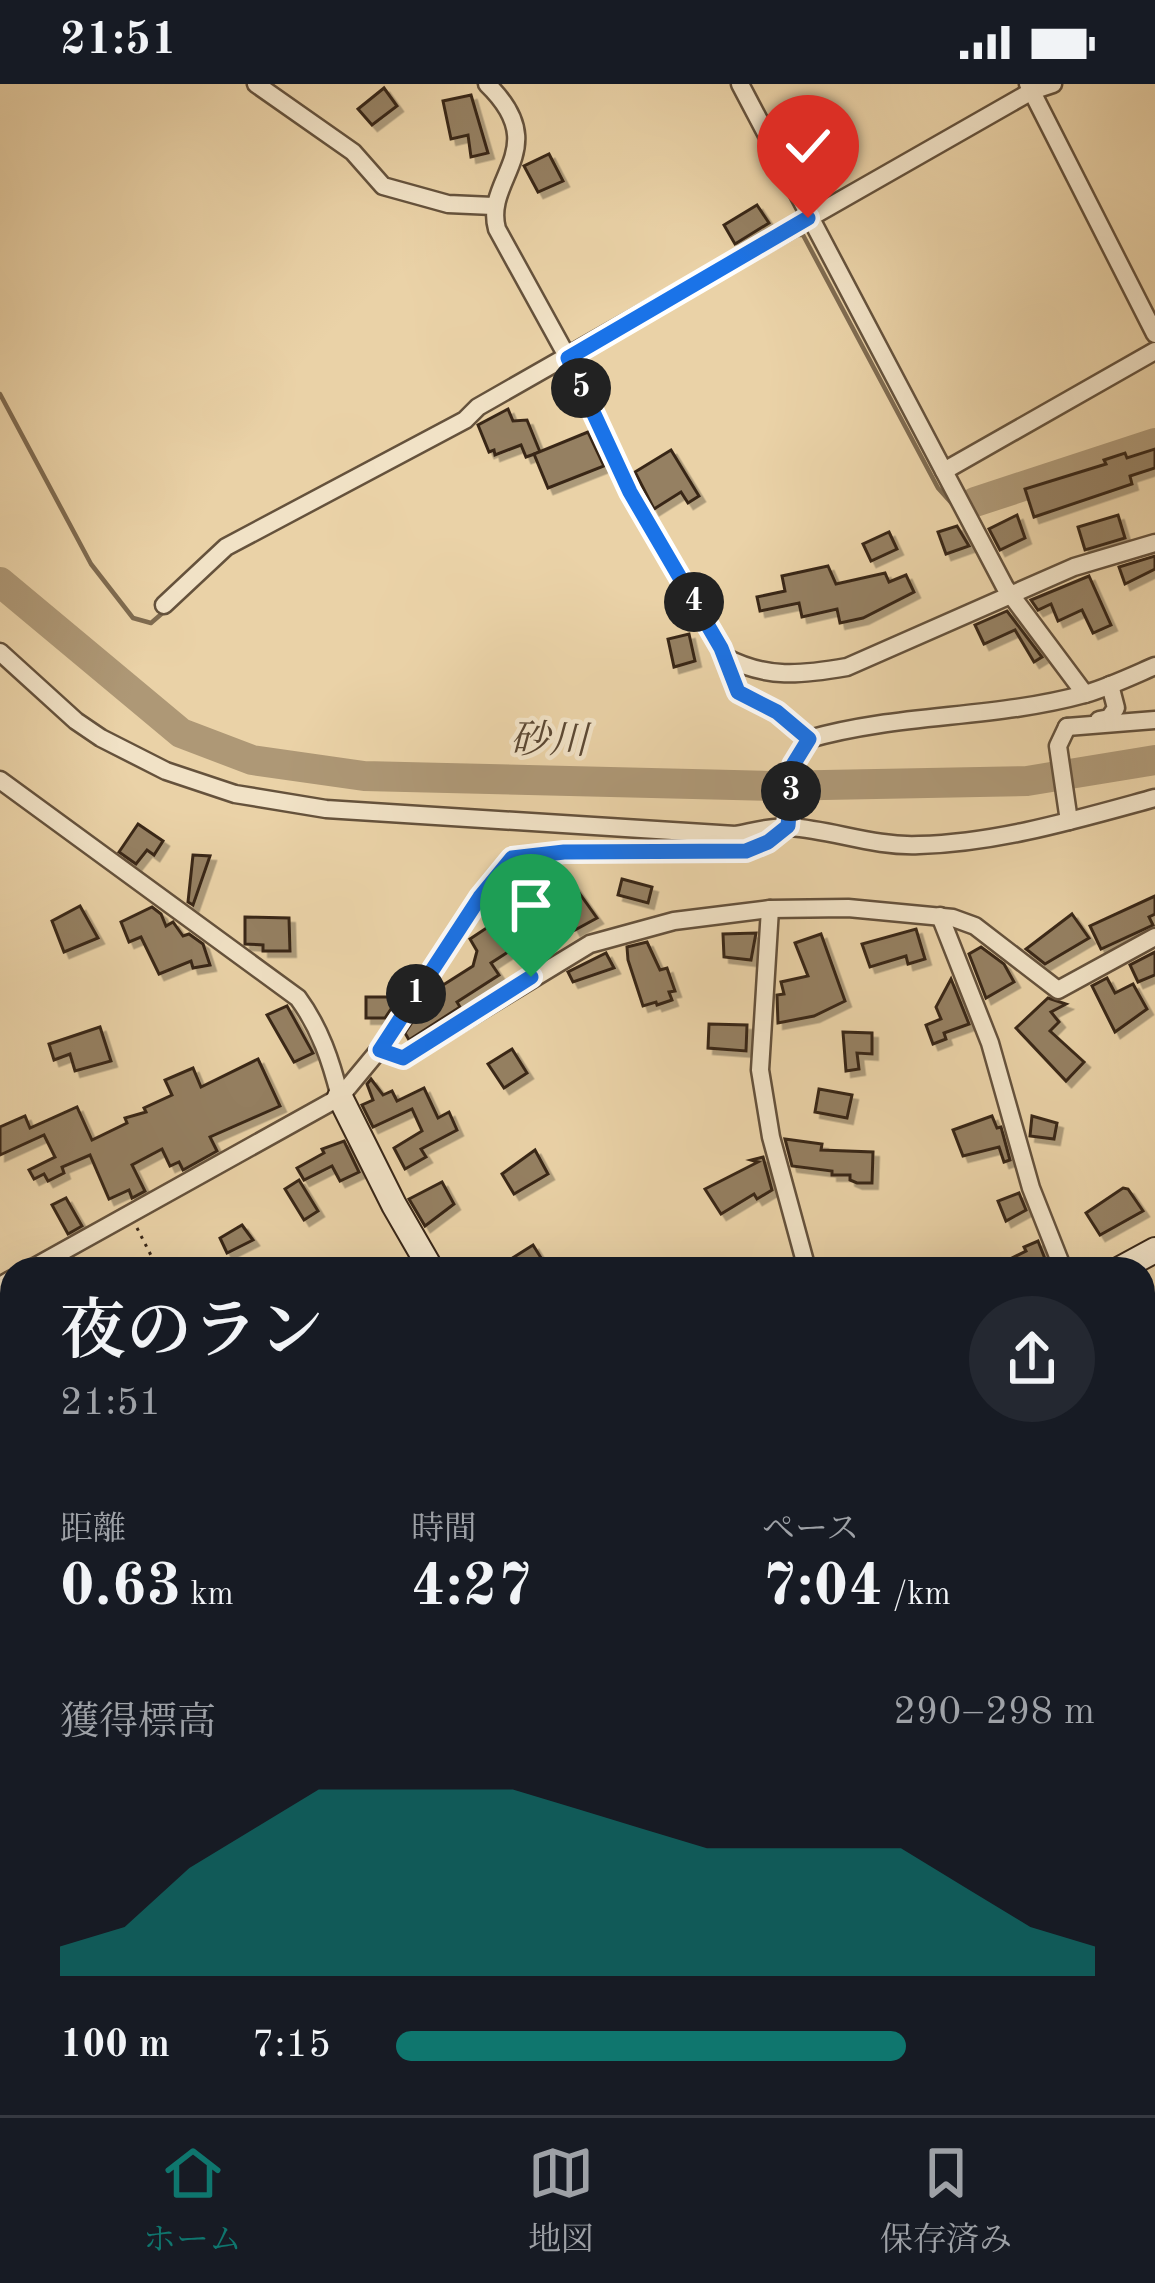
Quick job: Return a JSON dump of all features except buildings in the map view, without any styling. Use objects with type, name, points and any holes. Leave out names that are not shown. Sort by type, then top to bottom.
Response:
[{"type":"street","points":[[256,84],[353,152],[383,186],[448,204],[493,206]]},
{"type":"street","points":[[487,84],[503,99],[516,145],[514,165],[493,206],[497,229],[569,361],[630,492],[725,657],[738,692],[777,712],[809,739]]},
{"type":"street","points":[[740,84],[1012,593],[1085,694]]},
{"type":"street","points":[[164,605],[226,547],[569,361],[1030,88],[1053,84]]},
{"type":"street","points":[[1030,88],[1155,334]]},
{"type":"street","points":[[944,471],[1155,351]]},
{"type":"street","points":[[725,657],[754,673],[809,674],[847,667],[1074,567],[1155,543]]},
{"type":"street","points":[[0,652],[101,738],[166,771],[236,794],[326,809],[735,835],[788,820],[849,839],[916,845],[983,838],[1155,798]]},
{"type":"street","points":[[53,1257],[340,1097],[380,1050],[480,897],[512,858],[564,852],[746,851],[768,842],[788,820],[793,765],[809,739],[850,727],[989,712],[1085,694],[1155,666]]},
{"type":"street","points":[[1067,727],[1109,718],[1116,708],[1110,685]]},
{"type":"street","points":[[1067,727],[1155,720]]},
{"type":"street","points":[[1067,727],[1058,746],[1069,821]]},
{"type":"street","points":[[0,780],[298,998],[330,1056],[340,1097],[424,1257]]},
{"type":"street","points":[[380,1050],[403,1058],[590,944],[674,921],[770,909],[848,908],[940,916],[976,926],[1058,990],[1155,937]]},
{"type":"street","points":[[770,909],[760,1070],[771,1136],[804,1257]]},
{"type":"street","points":[[940,916],[990,1042],[1031,1188],[1058,1257]]},
{"type":"path","points":[[130,1215],[152,1257]]},
{"type":"waterway","points":[[573,362],[803,235],[938,488],[955,507]]},
{"type":"waterway","points":[[0,394],[91,564],[133,618],[151,623],[166,610]]},
{"type":"waterway","points":[[975,502],[1155,443]]},
{"type":"waterway","name":"砂川","points":[[0,582],[181,733],[252,760],[364,776],[773,786],[1027,781],[1155,760]]},
{"type":"route","points":[[531,977],[403,1058],[380,1050],[480,897],[512,858],[564,852],[746,851],[788,826],[793,765],[809,739],[777,712],[738,692],[721,648],[630,492],[568,358],[808,218]]}]
